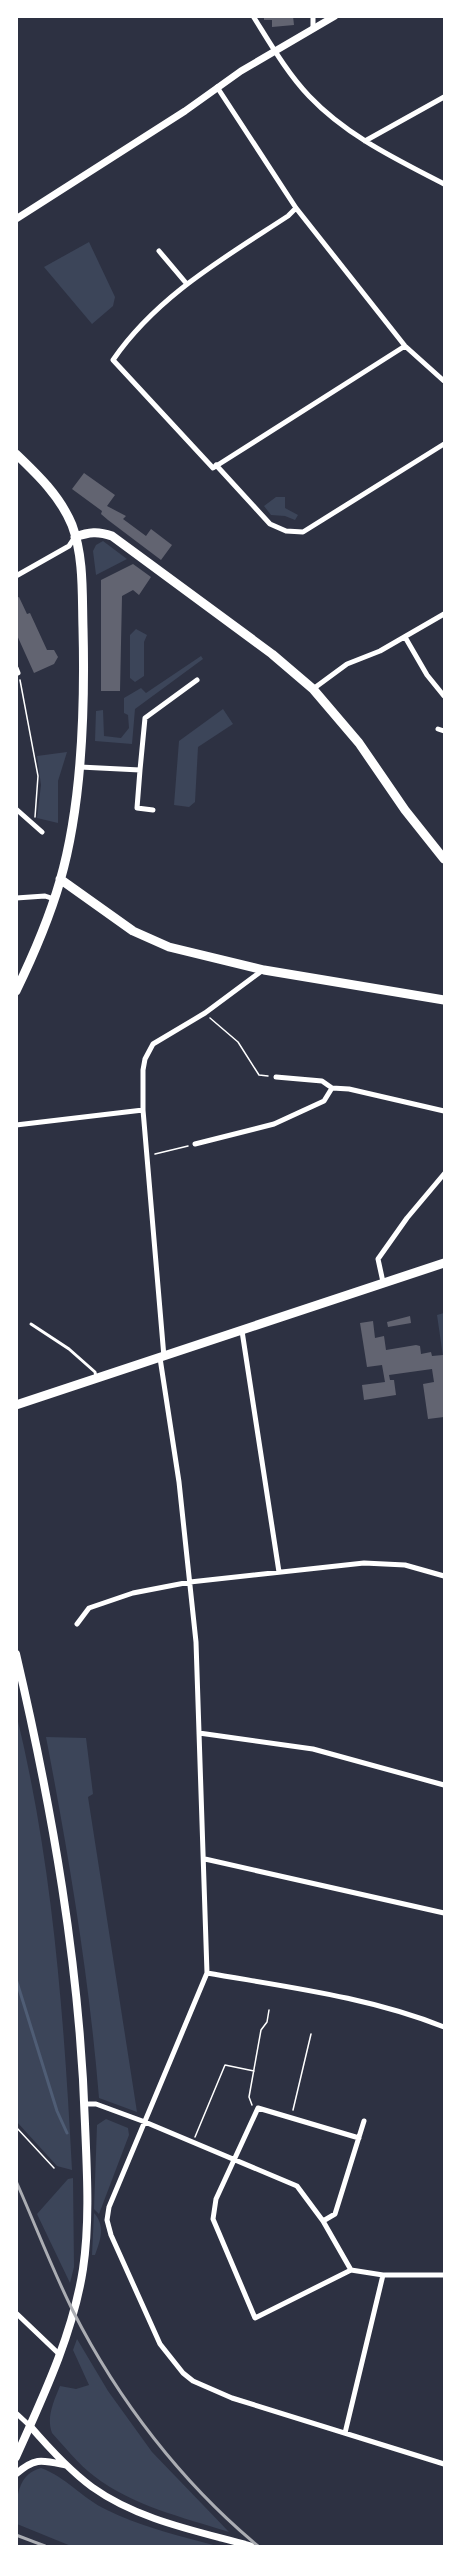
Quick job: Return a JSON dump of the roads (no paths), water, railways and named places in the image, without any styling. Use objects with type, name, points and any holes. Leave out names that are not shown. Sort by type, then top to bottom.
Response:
[{"type":"main road","points":[[16,454],[56,496],[75,537],[82,580],[83,644],[82,707],[72,819],[54,899],[16,992]]},
{"type":"main road","points":[[75,537],[93,532],[102,532],[112,536],[272,654],[313,689],[359,742],[405,810],[444,859]]},
{"type":"main road","points":[[60,879],[116,920],[149,939],[189,953],[264,970],[444,1000]]},
{"type":"main road","points":[[16,1405],[444,1263]]},
{"type":"main road","points":[[16,1654],[38,1746],[64,1901],[73,1968],[87,2172],[83,2270],[59,2354],[16,2457]]},
{"type":"street","points":[[253,16],[308,95],[339,124],[365,141],[444,184]]},
{"type":"street","points":[[313,16],[313,28]]},
{"type":"street","points":[[16,219],[185,111],[217,87],[334,16]]},
{"type":"street","points":[[217,87],[296,208],[405,346],[444,381]]},
{"type":"street","points":[[365,141],[444,98]]},
{"type":"street","points":[[296,208],[288,216],[186,283],[126,341],[113,360],[213,468],[405,346]]},
{"type":"street","points":[[159,251],[186,283]]},
{"type":"street","points":[[216,465],[270,524],[286,531],[303,532],[444,444]]},
{"type":"street","points":[[16,576],[69,546],[75,537]]},
{"type":"street","points":[[313,689],[346,664],[380,651],[444,614]]},
{"type":"street","points":[[405,637],[427,675],[444,696]]},
{"type":"street","points":[[153,810],[137,808],[145,718],[197,680]]},
{"type":"street","points":[[78,766],[140,770]]},
{"type":"street","points":[[16,809],[42,832]]},
{"type":"street","points":[[16,898],[45,896],[54,899]]},
{"type":"street","points":[[264,970],[205,1013],[153,1044],[145,1059],[143,1070],[146,1156],[162,1357],[179,1482],[196,1642],[207,1973],[110,2207],[107,2220],[111,2235],[160,2344],[183,2373],[204,2387],[444,2464]]},
{"type":"street","points":[[276,1077],[322,1081],[332,1089],[349,1089],[444,1111]]},
{"type":"street","points":[[195,1144],[274,1124],[324,1101],[332,1089]]},
{"type":"street","points":[[16,1125],[143,1110]]},
{"type":"street","points":[[382,1282],[378,1258],[406,1218],[444,1174]]},
{"type":"street","points":[[242,1331],[279,1572]]},
{"type":"street","points":[[77,1624],[89,1608],[134,1593],[190,1582],[364,1563],[405,1565],[444,1576]]},
{"type":"street","points":[[199,1733],[304,1747],[444,1785]]},
{"type":"street","points":[[204,1860],[444,1913]]},
{"type":"street","points":[[207,1973],[340,1997],[444,2026]]},
{"type":"street","points":[[84,2104],[96,2104],[145,2122],[297,2186],[323,2221],[351,2270]]},
{"type":"street","points":[[359,2138],[258,2108],[216,2199],[213,2219],[255,2318],[351,2270],[383,2275],[444,2275]]},
{"type":"street","points":[[323,2221],[335,2214],[364,2121]]},
{"type":"street","points":[[345,2433],[383,2275]]},
{"type":"street","points":[[16,2313],[59,2354]]},
{"type":"street","points":[[16,2413],[66,2465],[91,2486],[128,2509],[166,2523],[251,2547]]},
{"type":"street","points":[[16,2474],[28,2463],[37,2460],[66,2465]]},
{"type":"lane","points":[[31,1324],[69,1349],[94,1372],[97,1379]]},
{"type":"waterway","points":[[16,1979],[57,2111],[67,2133]]},
{"type":"railway","points":[[16,2181],[73,2311],[131,2408],[203,2495],[258,2546]]},
{"type":"railway","points":[[16,2535],[45,2546]]}]
